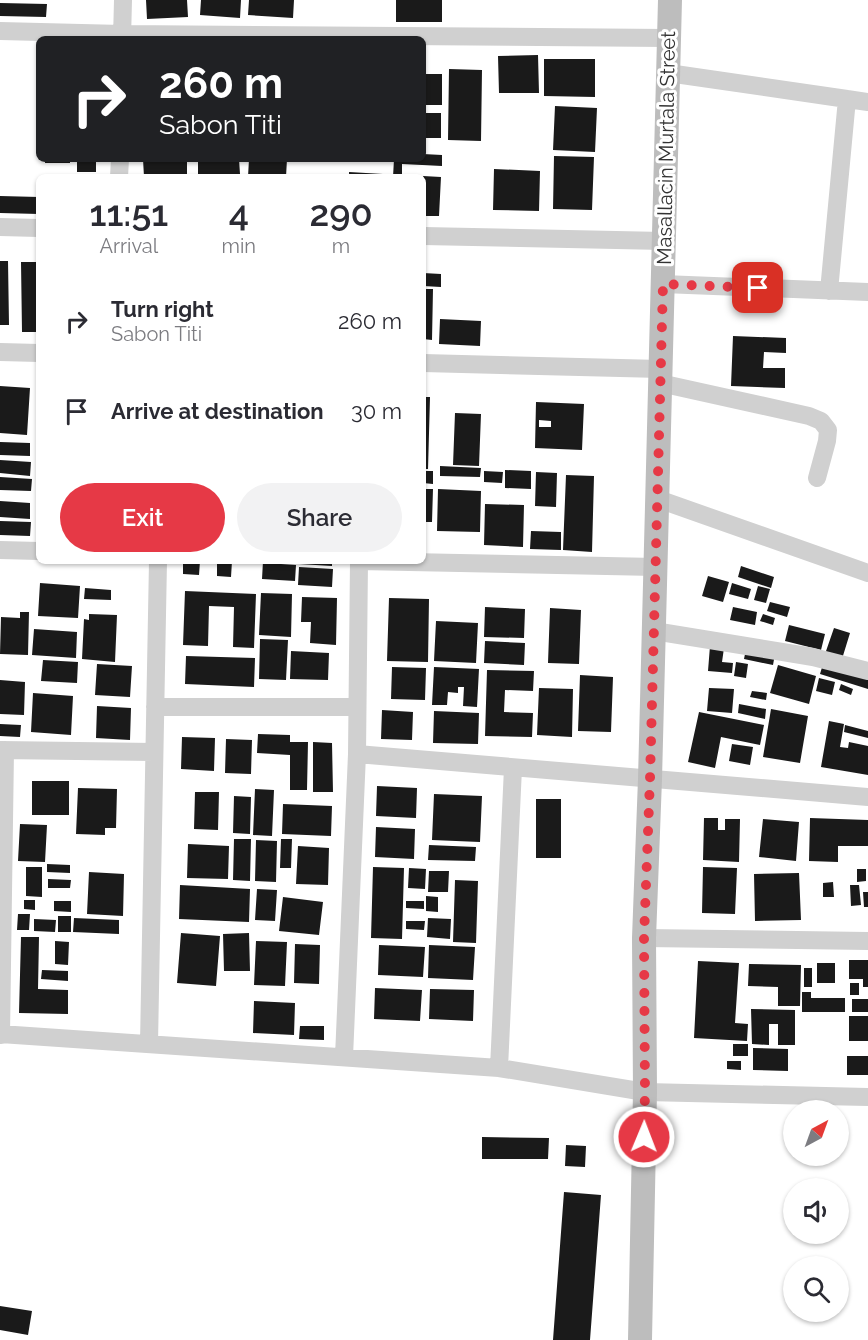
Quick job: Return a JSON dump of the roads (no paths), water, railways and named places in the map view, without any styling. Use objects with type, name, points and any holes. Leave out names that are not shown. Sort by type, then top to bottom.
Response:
[{"type":"street","points":[[122,36],[123,0]]},
{"type":"street","name":"Masallacin Murtala Street","points":[[640,1340],[645,1092],[644,938],[658,499],[670,0]]},
{"type":"street","points":[[0,31],[102,36]]},
{"type":"street","points":[[426,38],[668,38]]},
{"type":"street","points":[[668,73],[868,102]]},
{"type":"street","points":[[829,291],[847,99]]},
{"type":"street","points":[[0,227],[36,228]]},
{"type":"street","points":[[426,236],[664,241]]},
{"type":"street","points":[[663,284],[868,292]]},
{"type":"street","points":[[0,352],[36,353]]},
{"type":"street","points":[[426,363],[661,376],[810,416],[821,421],[828,430],[817,478]]},
{"type":"street","points":[[658,499],[868,573]]},
{"type":"street","points":[[0,550],[36,551]]},
{"type":"street","points":[[426,562],[656,567]]},
{"type":"street","points":[[149,1044],[158,564]]},
{"type":"street","points":[[344,1057],[357,754],[359,564]]},
{"type":"street","points":[[654,631],[813,657],[868,671]]},
{"type":"street","points":[[155,707],[357,707]]},
{"type":"street","points":[[154,752],[2,750],[1,1034],[499,1068],[645,1092],[868,1096]]},
{"type":"street","points":[[357,754],[868,797]]},
{"type":"street","points":[[499,1068],[513,768]]},
{"type":"street","points":[[644,938],[868,941]]}]
